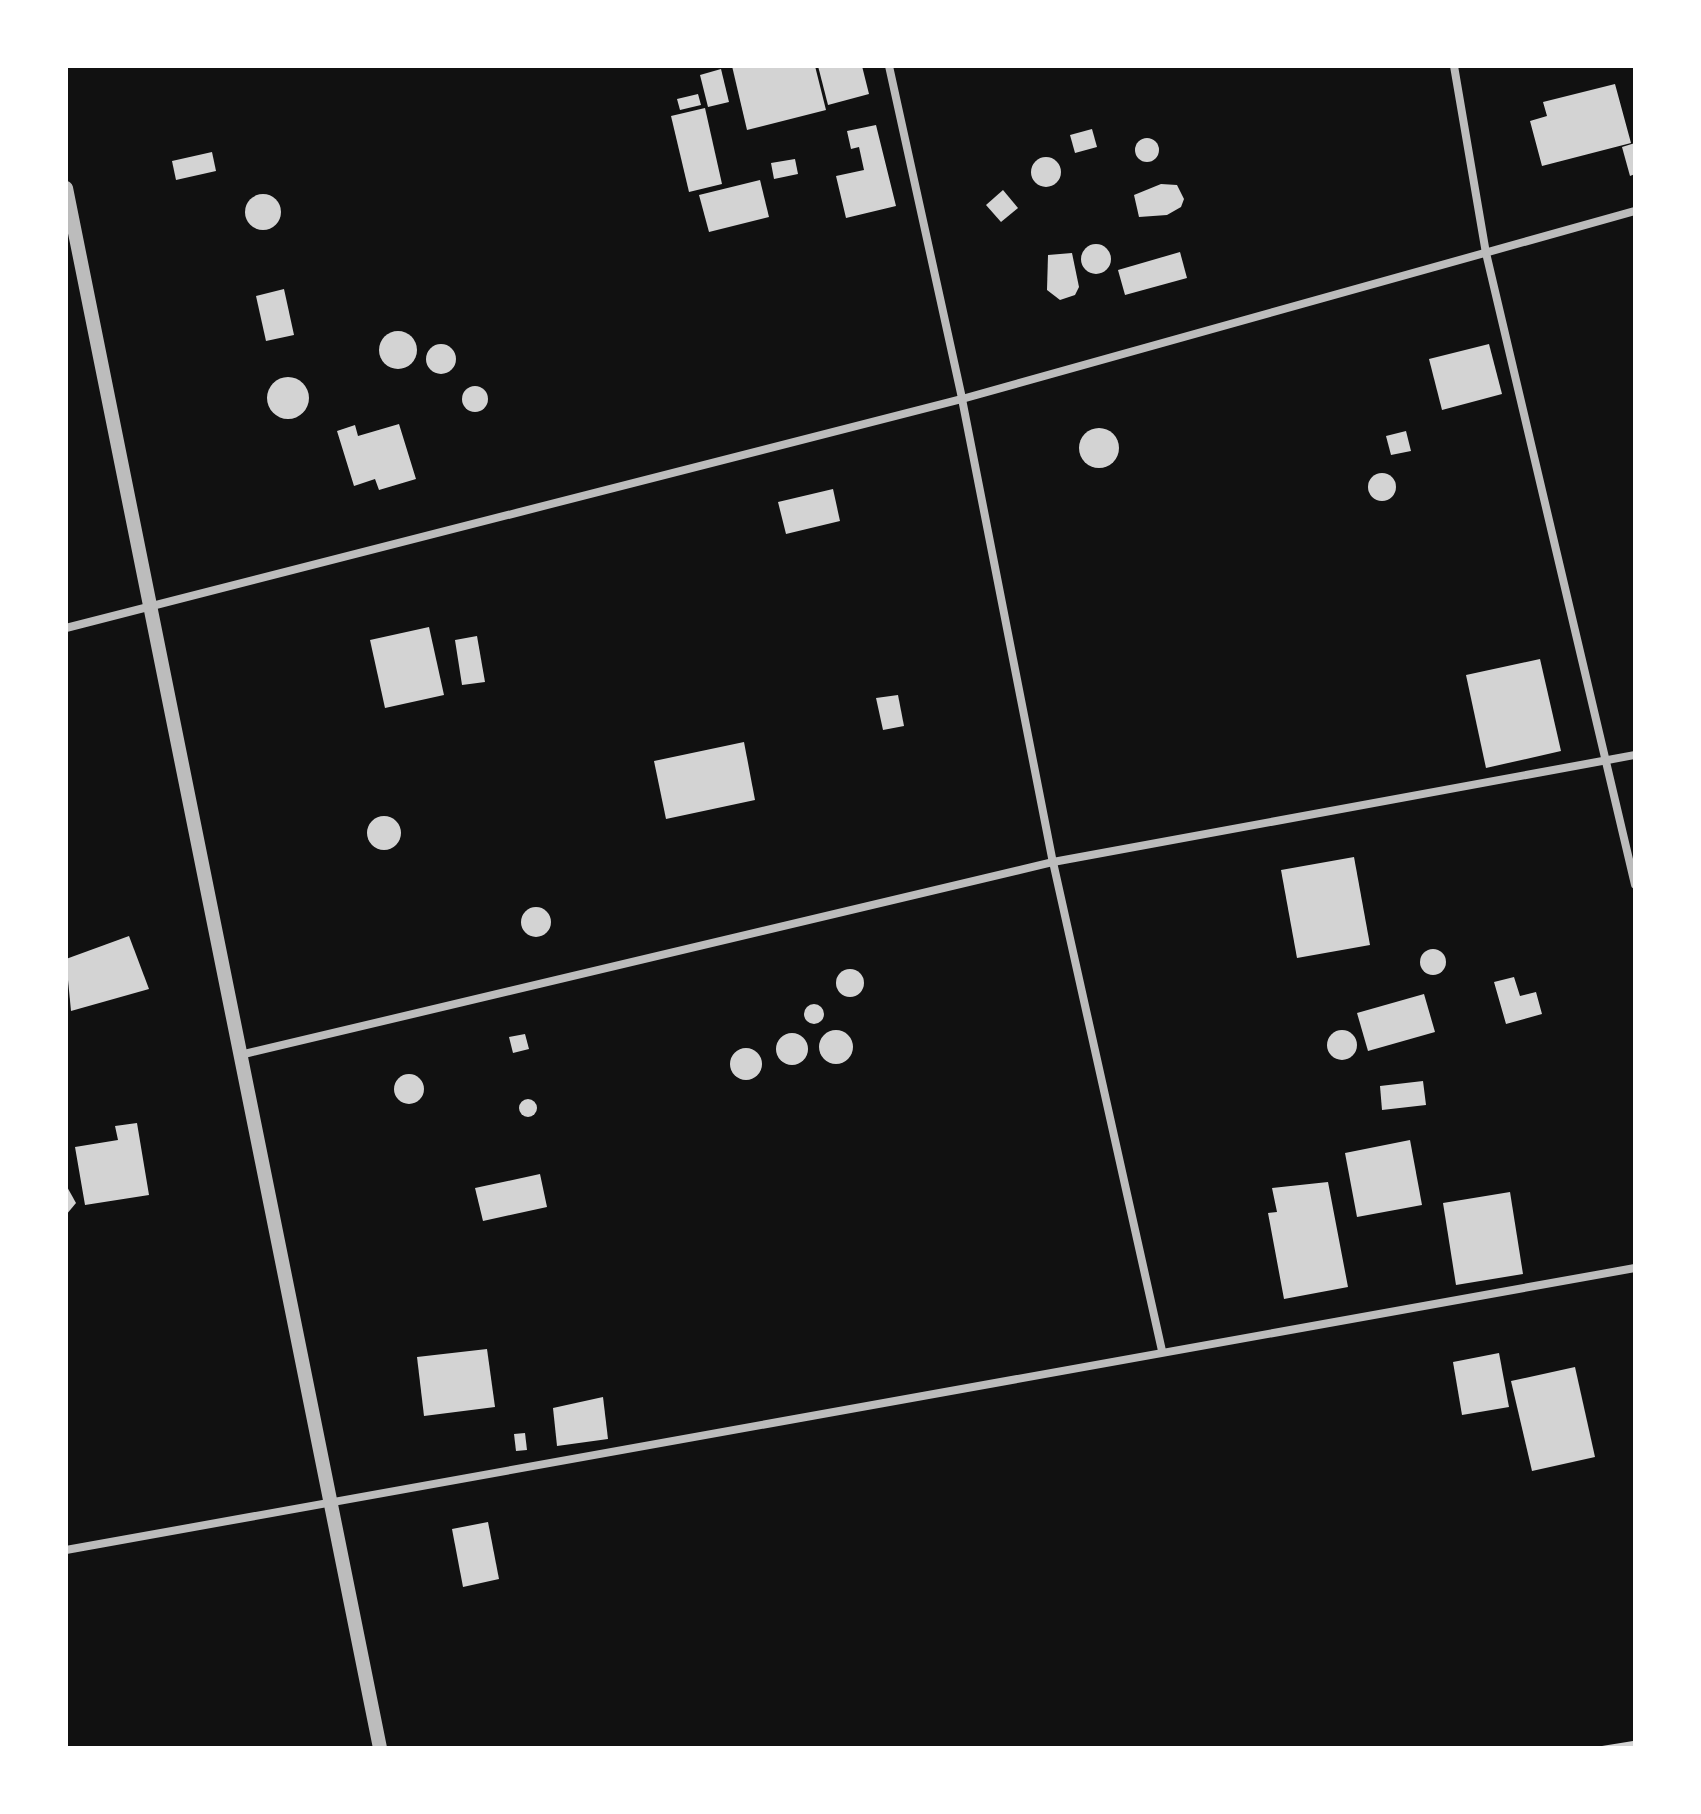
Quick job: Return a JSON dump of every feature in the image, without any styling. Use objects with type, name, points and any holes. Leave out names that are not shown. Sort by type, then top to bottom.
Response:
[{"type":"street","points":[[889,66],[962,399],[1053,862],[1162,1351]]},
{"type":"street","points":[[1454,66],[1486,253],[1609,761],[1635,885]]},
{"type":"street","points":[[66,188],[380,1748]]},
{"type":"street","points":[[66,628],[962,399],[1635,211]]},
{"type":"street","points":[[240,1055],[1053,862],[1635,755]]},
{"type":"street","points":[[66,1550],[330,1499],[1635,1268]]},
{"type":"building","points":[[732,66],[815,66],[826,110],[747,130]]},
{"type":"building","points":[[818,66],[862,66],[869,94],[828,105]]},
{"type":"building","points":[[721,69],[729,102],[708,107],[700,75]]},
{"type":"building","points":[[1615,84],[1631,143],[1542,166],[1530,121],[1547,116],[1543,102]]},
{"type":"building","points":[[698,94],[701,105],[680,110],[677,99]]},
{"type":"building","points":[[705,108],[722,184],[689,192],[671,116]]},
{"type":"building","points":[[876,125],[896,206],[846,218],[836,176],[864,170],[859,147],[851,149],[847,131]]},
{"type":"building","points":[[1092,129],[1097,147],[1075,153],[1070,135]]},
{"type":"building","points":[[1147,138],[1158,145],[1159,150],[1152,161],[1147,162],[1136,155],[1135,150],[1142,139]]},
{"type":"building","points":[[1635,143],[1635,174],[1630,176],[1622,147]]},
{"type":"building","points":[[212,152],[216,171],[176,180],[172,161]]},
{"type":"building","points":[[1046,157],[1057,161],[1061,172],[1057,183],[1046,187],[1035,183],[1031,172],[1035,161]]},
{"type":"building","points":[[795,159],[798,174],[774,179],[771,163]]},
{"type":"building","points":[[760,180],[769,217],[709,232],[699,195]]},
{"type":"building","points":[[1161,184],[1177,185],[1184,199],[1181,207],[1167,215],[1139,217],[1134,195]]},
{"type":"building","points":[[1003,190],[1018,208],[1001,222],[986,205]]},
{"type":"building","points":[[263,194],[275,200],[281,212],[275,224],[263,230],[251,224],[245,212],[251,200]]},
{"type":"building","points":[[1096,244],[1106,249],[1111,259],[1106,269],[1096,274],[1086,269],[1081,259],[1086,249]]},
{"type":"building","points":[[1180,252],[1187,278],[1125,295],[1118,270]]},
{"type":"building","points":[[1072,253],[1079,287],[1075,295],[1060,300],[1047,290],[1048,255]]},
{"type":"building","points":[[284,289],[294,335],[266,341],[256,296]]},
{"type":"building","points":[[398,331],[412,336],[417,350],[412,364],[398,369],[384,364],[379,350],[384,336]]},
{"type":"building","points":[[441,344],[447,345],[455,353],[455,365],[447,373],[441,374],[435,373],[427,365],[426,359],[427,353],[435,345]]},
{"type":"building","points":[[1489,344],[1502,394],[1442,410],[1429,359]]},
{"type":"building","points":[[288,377],[303,383],[309,398],[303,413],[288,419],[273,413],[267,398],[273,383]]},
{"type":"building","points":[[475,386],[484,390],[488,399],[484,408],[475,412],[466,408],[462,399],[466,390]]},
{"type":"building","points":[[399,424],[416,479],[379,490],[375,479],[354,486],[337,431],[355,425],[358,436]]},
{"type":"building","points":[[1099,428],[1113,434],[1119,448],[1113,462],[1099,468],[1085,462],[1079,448],[1085,434]]},
{"type":"building","points":[[1406,431],[1411,451],[1391,455],[1386,436]]},
{"type":"building","points":[[1382,473],[1392,477],[1396,487],[1392,497],[1382,501],[1372,497],[1368,487],[1372,477]]},
{"type":"building","points":[[833,489],[840,521],[786,534],[778,502]]},
{"type":"building","points":[[429,627],[444,695],[385,708],[370,640]]},
{"type":"building","points":[[477,636],[485,682],[462,685],[455,640]]},
{"type":"building","points":[[1540,659],[1561,751],[1486,768],[1466,675]]},
{"type":"building","points":[[898,695],[904,726],[883,730],[876,698]]},
{"type":"building","points":[[744,742],[755,800],[666,819],[654,761]]},
{"type":"building","points":[[384,816],[396,821],[401,833],[396,845],[384,850],[372,845],[367,833],[372,821]]},
{"type":"building","points":[[1354,857],[1370,945],[1297,958],[1281,870]]},
{"type":"building","points":[[536,907],[547,911],[551,922],[547,933],[536,937],[525,933],[521,922],[525,911]]},
{"type":"building","points":[[129,936],[149,989],[71,1011],[66,959]]},
{"type":"building","points":[[1433,949],[1442,953],[1446,962],[1442,971],[1433,975],[1424,971],[1420,962],[1424,953]]},
{"type":"building","points":[[850,969],[860,973],[864,983],[860,993],[850,997],[840,993],[836,983],[840,973]]},
{"type":"building","points":[[1514,977],[1520,996],[1536,992],[1542,1014],[1506,1024],[1494,982]]},
{"type":"building","points":[[1424,994],[1435,1032],[1368,1051],[1357,1013]]},
{"type":"building","points":[[814,1004],[821,1007],[824,1014],[821,1021],[814,1024],[807,1021],[804,1014],[807,1007]]},
{"type":"building","points":[[836,1030],[848,1035],[853,1047],[848,1059],[836,1064],[824,1059],[819,1047],[824,1035]]},
{"type":"building","points":[[1342,1030],[1352,1035],[1357,1045],[1352,1055],[1342,1060],[1332,1055],[1327,1045],[1332,1035]]},
{"type":"building","points":[[792,1033],[804,1037],[808,1049],[804,1061],[792,1065],[780,1061],[776,1049],[780,1037]]},
{"type":"building","points":[[525,1034],[529,1049],[513,1053],[509,1037]]},
{"type":"building","points":[[746,1048],[757,1053],[762,1064],[757,1075],[746,1080],[735,1075],[730,1064],[735,1053]]},
{"type":"building","points":[[409,1074],[415,1075],[423,1083],[423,1095],[415,1103],[409,1104],[403,1103],[395,1095],[394,1089],[395,1083],[403,1075]]},
{"type":"building","points":[[1423,1081],[1426,1105],[1382,1110],[1380,1086]]},
{"type":"building","points":[[528,1099],[537,1108],[528,1117],[519,1108]]},
{"type":"building","points":[[137,1123],[149,1195],[85,1205],[75,1147],[118,1140],[115,1126]]},
{"type":"building","points":[[1410,1140],[1422,1205],[1357,1217],[1345,1153]]},
{"type":"building","points":[[540,1174],[547,1207],[483,1221],[475,1188]]},
{"type":"building","points":[[1328,1182],[1348,1287],[1284,1299],[1268,1213],[1277,1212],[1272,1188]]},
{"type":"building","points":[[66,1185],[76,1203],[66,1215]]},
{"type":"building","points":[[1510,1192],[1523,1274],[1456,1285],[1443,1203]]},
{"type":"building","points":[[487,1349],[495,1407],[424,1416],[417,1357]]},
{"type":"building","points":[[1499,1353],[1509,1407],[1462,1415],[1453,1362]]},
{"type":"building","points":[[1575,1367],[1595,1457],[1532,1471],[1511,1381]]},
{"type":"building","points":[[603,1397],[608,1439],[557,1446],[553,1408]]},
{"type":"building","points":[[525,1433],[527,1450],[516,1451],[514,1434]]},
{"type":"building","points":[[488,1522],[499,1579],[463,1587],[452,1529]]},
{"type":"building","points":[[1633,1741],[1634,1748],[1602,1748],[1602,1746]]}]
